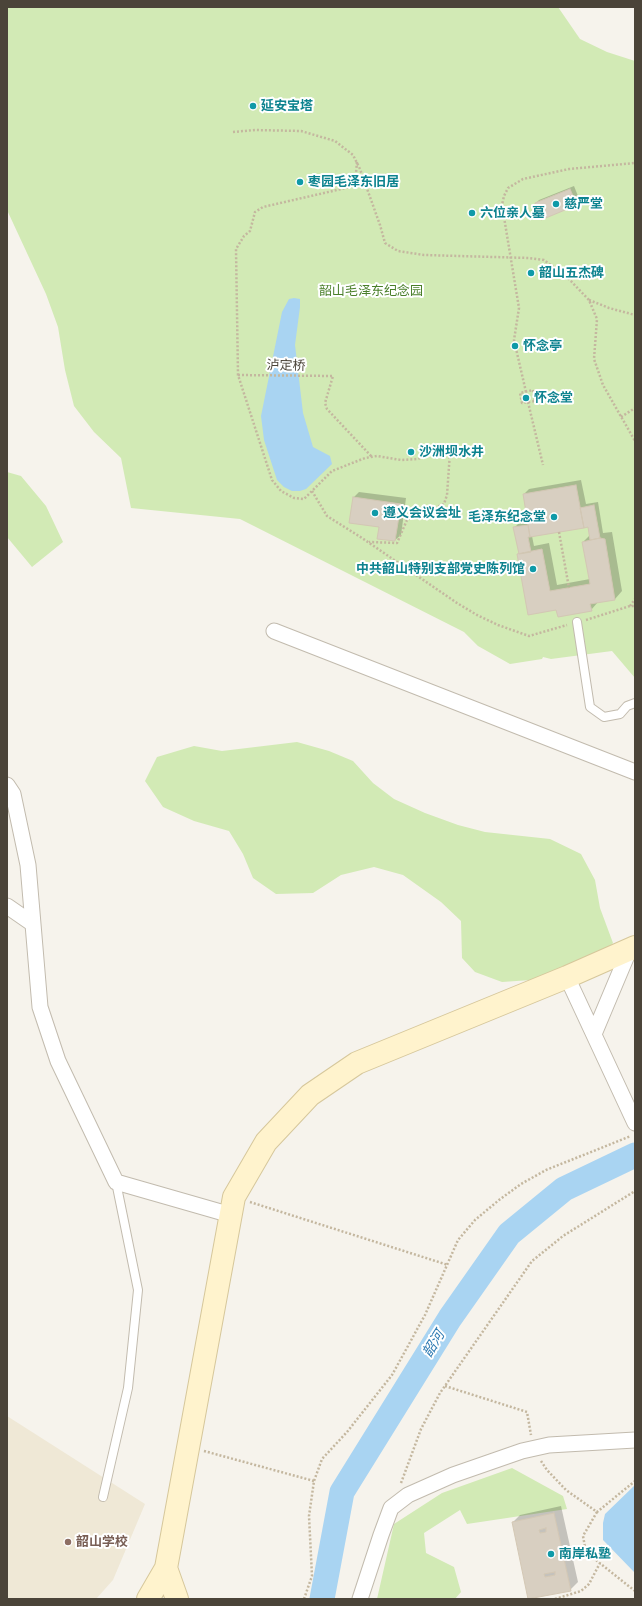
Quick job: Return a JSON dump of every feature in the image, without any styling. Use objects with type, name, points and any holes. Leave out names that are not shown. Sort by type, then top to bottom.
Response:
[{"type":"main road","points":[[148,1599],[166,1568],[233,1206],[266,1142],[310,1095],[357,1063],[567,977],[633,944]]},
{"type":"main road","points":[[166,1568],[177,1599]]},
{"type":"street","points":[[274,631],[635,772]]},
{"type":"street","points":[[7,785],[13,794],[28,865],[40,1007],[58,1061],[116,1182],[233,1206]]},
{"type":"street","points":[[7,906],[33,924]]},
{"type":"street","points":[[594,1034],[633,944]]},
{"type":"street","points":[[567,977],[635,1122]]},
{"type":"street","points":[[360,1599],[380,1535],[391,1508],[408,1495],[453,1475],[549,1445],[635,1440]]},
{"type":"lane","points":[[577,622],[590,707],[604,717],[620,714],[627,706],[635,702]]},
{"type":"lane","points":[[103,1497],[128,1388],[138,1290],[116,1182]]},
{"type":"path","points":[[233,132],[255,130],[301,131],[334,141],[353,155],[380,224],[385,243],[398,251],[424,255],[510,257],[544,260],[567,277],[589,300],[597,319],[594,359],[603,385],[635,441]]},
{"type":"path","points":[[357,162],[356,173],[350,187],[263,207],[255,212],[250,231],[244,236],[236,249],[238,375],[272,480],[281,491],[294,498],[304,499],[332,472],[372,457],[376,456],[401,460],[418,459],[444,448],[450,452],[447,495],[444,504],[407,520],[397,542],[369,542]]},
{"type":"path","points":[[526,392],[514,340],[519,308],[502,205],[504,196],[508,188],[523,179],[569,169],[635,163]]},
{"type":"path","points":[[589,300],[609,308],[635,315]]},
{"type":"path","name":"泸定桥","points":[[238,375],[333,376],[325,403],[327,409],[372,457]]},
{"type":"path","points":[[533,390],[535,401],[528,402],[522,404],[520,393],[533,390]]},
{"type":"path","points":[[528,402],[543,465]]},
{"type":"path","points":[[621,417],[635,408]]},
{"type":"path","points":[[312,492],[327,516],[369,542],[457,603],[498,625],[528,636],[630,606],[635,606]]},
{"type":"path","points":[[559,532],[569,588]]},
{"type":"path","points":[[630,606],[635,599]]},
{"type":"path","points":[[304,1599],[312,1576],[309,1516],[314,1482],[322,1459],[347,1432],[392,1375],[425,1315],[458,1240],[475,1220],[510,1192],[546,1170],[635,1134]]},
{"type":"path","points":[[391,1508],[421,1430],[445,1386],[532,1262],[563,1236],[635,1191]]},
{"type":"path","points":[[233,1206],[448,1265]]},
{"type":"path","points":[[445,1386],[527,1412],[533,1449],[547,1470],[566,1490],[597,1512]]},
{"type":"path","points":[[188,1446],[314,1482]]},
{"type":"path","points":[[635,1481],[597,1512],[583,1536],[586,1547],[600,1563],[635,1591]]},
{"type":"path","points":[[555,1599],[581,1591],[589,1584],[600,1563]]},
{"type":"shaded area","name":"韶山学校","points":[[7,1416],[145,1504],[113,1580],[96,1599],[7,1599]]},
{"type":"green space","name":"韶山毛泽东纪念园","points":[[7,7],[558,7],[580,39],[607,52],[635,61],[635,678],[612,651],[551,659],[543,657],[542,659],[510,664],[478,646],[464,632],[240,519],[131,508],[121,458],[94,432],[74,406],[65,370],[58,327],[46,294],[7,210]]},
{"type":"green space","points":[[7,472],[21,476],[46,506],[63,542],[32,567],[7,537]]},
{"type":"green space","points":[[297,742],[329,751],[353,761],[373,783],[394,799],[425,813],[458,825],[485,832],[550,839],[581,854],[595,880],[600,908],[613,943],[605,953],[531,980],[502,982],[475,972],[462,958],[461,921],[441,902],[403,875],[374,867],[341,875],[313,893],[276,894],[253,878],[243,854],[229,831],[194,821],[163,807],[145,781],[157,757],[194,746],[222,751]]},
{"type":"green space","points":[[512,1468],[563,1496],[567,1509],[467,1524],[460,1510],[424,1533],[426,1553],[454,1567],[461,1592],[455,1599],[377,1599],[394,1524],[442,1493]]},
{"type":"water","points":[[289,299],[300,299],[295,345],[303,413],[313,447],[330,456],[332,464],[306,489],[300,491],[292,491],[284,487],[277,480],[264,440],[261,416],[282,312]]},
{"type":"water","points":[[635,1485],[635,1573],[603,1540],[603,1523],[605,1514]]},
{"type":"building","name":"慈严堂","points":[[570,189],[577,205],[541,220],[535,203]]},
{"type":"building","name":"毛泽东纪念堂","points":[[576,485],[584,528],[530,537],[523,494]]},
{"type":"building","name":"遵义会议会址","points":[[353,497],[401,504],[395,541],[377,539],[379,527],[349,523]]},
{"type":"building","points":[[594,505],[600,538],[590,540],[588,527],[584,528],[580,508]]},
{"type":"building","points":[[528,525],[530,537],[528,537],[531,552],[519,554],[513,527]]},
{"type":"building","name":"中共韶山特别支部党史陈列馆","points":[[600,538],[605,539],[615,600],[590,604],[592,611],[558,617],[556,610],[528,615],[517,554],[542,549],[550,591],[590,584],[582,542]]},
{"type":"building","name":"南岸私塾","points":[[554,1513],[571,1591],[528,1599],[512,1522]],"holes":[[[546,1528],[546,1532],[540,1533],[539,1530]],[[555,1572],[555,1575],[545,1577],[544,1574]]]},
{"type":"waterway","name":"韶河","points":[[322,1599],[342,1492],[450,1318],[509,1234],[564,1189],[635,1155]]},
{"type":"place","name":"延安宝塔","points":[[253,106]]},
{"type":"place","name":"枣园毛泽东旧居","points":[[300,182]]},
{"type":"place","name":"慈严堂","points":[[556,204]]},
{"type":"place","name":"六位亲人墓","points":[[472,213]]},
{"type":"place","name":"韶山五杰碑","points":[[531,273]]},
{"type":"place","name":"怀念亭","points":[[515,346]]},
{"type":"place","name":"怀念堂","points":[[526,398]]},
{"type":"place","name":"沙洲坝水井","points":[[411,452]]},
{"type":"place","name":"遵义会议会址","points":[[375,513]]},
{"type":"place","name":"毛泽东纪念堂","points":[[554,517]]},
{"type":"place","name":"中共韶山特别支部党史陈列馆","points":[[533,569]]},
{"type":"place","name":"韶山学校","points":[[68,1542]]},
{"type":"place","name":"南岸私塾","points":[[551,1554]]}]
